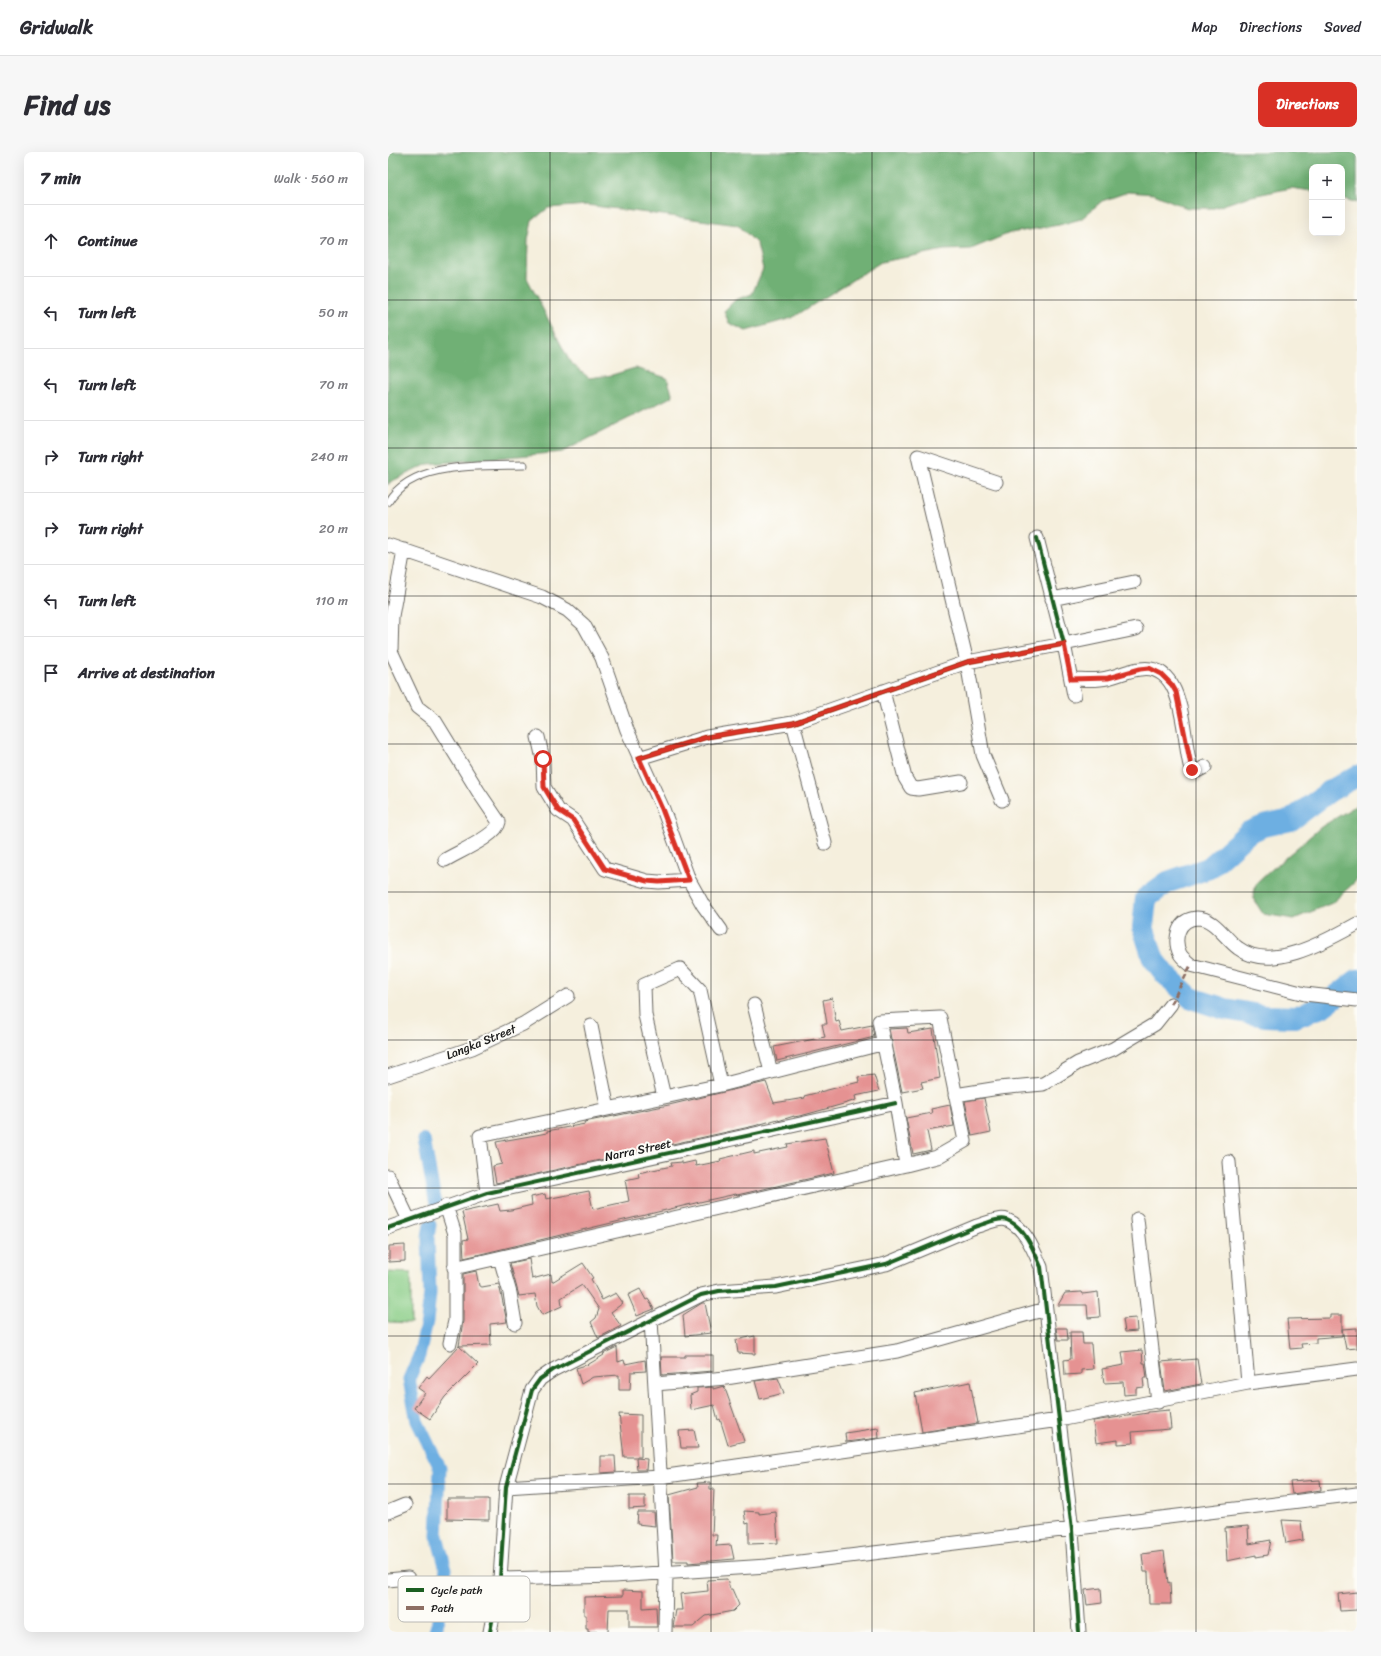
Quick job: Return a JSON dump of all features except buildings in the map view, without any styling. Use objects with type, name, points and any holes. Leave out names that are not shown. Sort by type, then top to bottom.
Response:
[{"type":"street","points":[[996,482],[918,456],[967,662],[983,755],[1002,800]]},
{"type":"street","points":[[1037,538],[1064,644],[1074,695]]},
{"type":"street","points":[[388,544],[542,597],[567,610],[584,625],[602,658],[639,758],[662,809],[689,880],[703,905],[721,930]]},
{"type":"street","points":[[404,550],[392,616],[391,650],[417,707],[435,720],[478,791],[499,822],[498,827],[492,833],[445,860]]},
{"type":"street","points":[[1052,599],[1134,582]]},
{"type":"street","points":[[639,758],[707,737],[793,723],[967,662],[1136,629]]},
{"type":"street","points":[[1071,679],[1108,678],[1140,669],[1155,670],[1168,680],[1176,692],[1191,770],[1197,771],[1205,767]]},
{"type":"street","points":[[883,691],[906,778],[911,788],[918,789],[961,782]]},
{"type":"street","points":[[793,723],[825,843]]},
{"type":"street","points":[[538,737],[543,759],[544,787],[558,810],[573,820],[605,869],[647,881],[659,882],[689,880]]},
{"type":"street","points":[[1352,1000],[1305,994],[1191,965],[1180,955],[1176,939],[1180,927],[1187,920],[1199,918],[1209,921],[1244,952],[1251,955],[1276,957],[1300,951],[1324,941],[1357,924]]},
{"type":"street","points":[[664,1097],[645,1016],[644,985],[680,969],[700,990],[721,1085]]},
{"type":"street","name":"Langka Street","points":[[388,1076],[472,1048],[523,1024],[568,996]]},
{"type":"street","points":[[956,1095],[999,1088],[1043,1084],[1078,1063],[1113,1050],[1155,1024],[1171,1004]]},
{"type":"street","points":[[754,1005],[770,1072]]},
{"type":"street","points":[[454,1268],[906,1164],[937,1156],[965,1141],[940,1018],[879,1021],[885,1043],[906,1164]]},
{"type":"street","points":[[591,1026],[608,1109]]},
{"type":"street","points":[[487,1193],[480,1136],[721,1085],[885,1043]]},
{"type":"street","name":"Narra Street","points":[[388,1228],[446,1206],[487,1193],[896,1103]]},
{"type":"street","points":[[1228,1162],[1248,1383]]},
{"type":"street","points":[[388,1176],[409,1220]]},
{"type":"street","points":[[446,1206],[455,1234],[455,1321],[450,1343]]},
{"type":"street","points":[[1137,1219],[1158,1402]]},
{"type":"street","points":[[500,1576],[506,1488],[532,1390],[540,1379],[553,1370],[701,1295],[718,1291],[776,1287],[886,1264],[977,1226],[992,1221],[1006,1220],[1017,1228],[1031,1245],[1041,1267],[1072,1530],[1079,1632]]},
{"type":"street","points":[[500,1258],[510,1293],[515,1323]]},
{"type":"street","points":[[654,1384],[726,1378],[897,1351],[1046,1309]]},
{"type":"street","points":[[651,1320],[666,1573],[665,1632]]},
{"type":"street","points":[[506,1488],[660,1477],[1059,1420],[1158,1402],[1248,1383],[1357,1369]]},
{"type":"street","points":[[530,1578],[666,1573],[766,1566],[1072,1530],[1357,1494]]},
{"type":"street","points":[[388,1512],[405,1505]]},
{"type":"street","points":[[388,1580],[398,1579]]},
{"type":"street","points":[[490,1632],[492,1622]]},
{"type":"lane","points":[[388,502],[394,492],[421,474],[468,466],[524,465]]},
{"type":"green space","points":[[388,152],[1357,152],[1357,203],[1345,199],[1345,164],[1309,164],[1309,191],[1291,188],[1247,197],[1214,208],[1187,208],[1154,194],[1128,192],[1102,201],[1081,219],[1059,225],[1010,233],[971,249],[944,250],[881,262],[792,318],[746,331],[729,323],[724,311],[735,300],[752,294],[763,269],[757,244],[738,225],[587,205],[548,208],[532,221],[528,240],[527,278],[570,362],[589,378],[612,375],[635,368],[667,378],[673,396],[562,452],[428,464],[390,482],[388,485]]},
{"type":"green space","points":[[1357,805],[1357,880],[1332,903],[1294,919],[1263,914],[1253,898],[1256,884],[1321,827]]},
{"type":"green space","points":[[388,1272],[411,1273],[411,1323],[388,1322]]},
{"type":"waterway","points":[[1357,776],[1330,791],[1291,820],[1264,826],[1249,832],[1209,868],[1168,882],[1146,898],[1143,927],[1153,958],[1166,975],[1191,998],[1225,1009],[1265,1016],[1295,1017],[1322,1007],[1357,980]]},
{"type":"waterway","points":[[424,1140],[435,1200]]},
{"type":"waterway","points":[[430,1225],[428,1237],[430,1293],[427,1321],[419,1356],[409,1379],[417,1421],[440,1468],[437,1536],[446,1569],[445,1576]]},
{"type":"waterway","points":[[436,1632],[438,1622]]},
{"type":"marked path","points":[[1171,1004],[1191,965]]},
{"type":"cycle path","points":[[639,758],[707,737],[793,723],[967,662],[1064,644],[1037,538]]},
{"type":"cycle path","points":[[388,1228],[487,1193],[896,1103]]},
{"type":"cycle path","points":[[500,1576],[506,1487],[532,1390],[540,1379],[553,1370],[701,1295],[719,1291],[776,1287],[886,1264],[977,1226],[1004,1219],[1013,1223],[1024,1234],[1041,1267],[1072,1530],[1079,1632]]},
{"type":"cycle path","points":[[490,1632],[492,1622]]},
{"type":"route","points":[[543,759],[542,775],[544,787],[558,810],[573,820],[605,869],[647,881],[680,882],[689,880],[662,809],[639,758],[707,737],[793,723],[967,662],[1064,644],[1071,679],[1108,678],[1117,674],[1149,668],[1155,670],[1168,680],[1176,692],[1187,744],[1190,767],[1192,770]]}]
